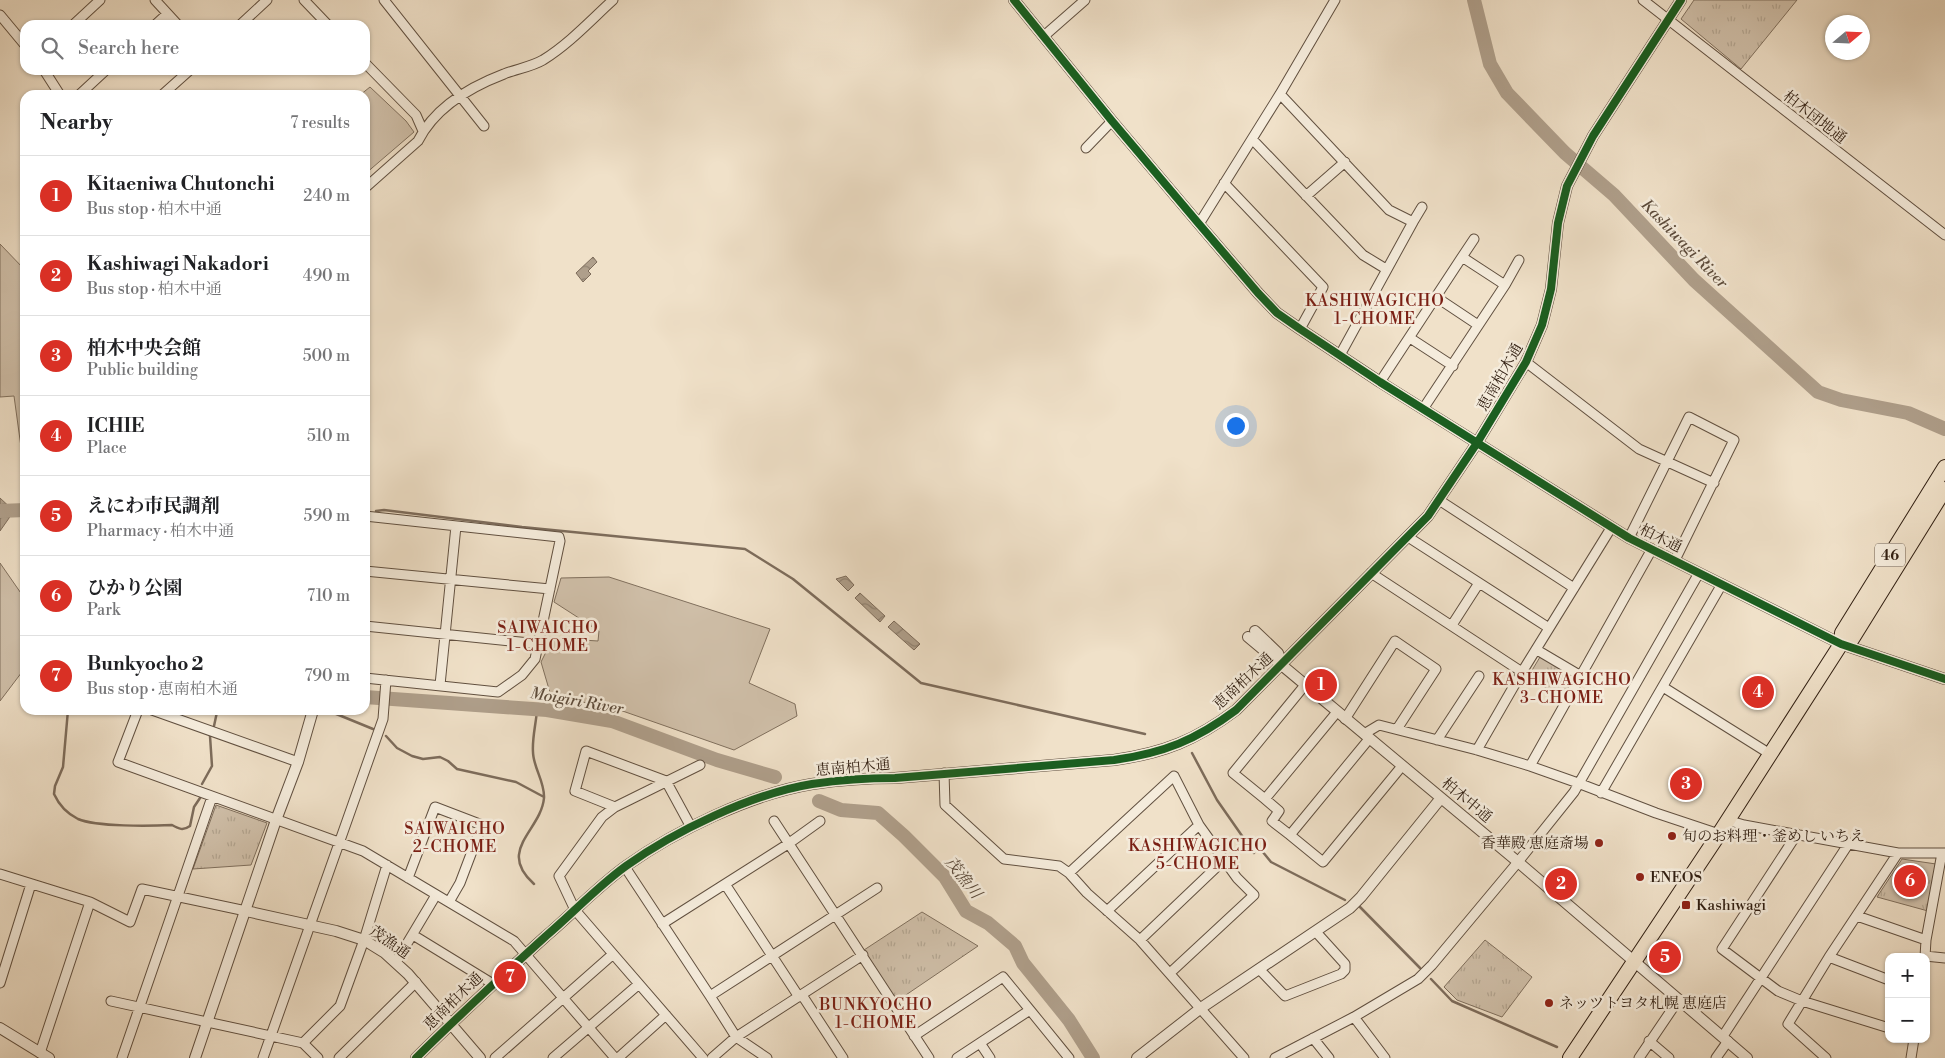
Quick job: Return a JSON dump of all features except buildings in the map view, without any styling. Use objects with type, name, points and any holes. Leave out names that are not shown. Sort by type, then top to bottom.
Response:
[{"type":"main road","name":"46","points":[[1570,1058],[1719,834],[1841,644],[1842,633],[1945,467]]},
{"type":"main road","name":"46","points":[[1841,644],[1852,639],[1945,489]]},
{"type":"street","points":[[79,20],[100,0]]},
{"type":"street","points":[[155,0],[173,20]]},
{"type":"street","points":[[245,20],[267,0]]},
{"type":"street","points":[[304,0],[323,20]]},
{"type":"street","points":[[384,0],[484,126]]},
{"type":"street","points":[[370,184],[418,141],[434,117],[459,96],[503,74],[541,61],[556,51],[613,0]]},
{"type":"street","name":"柏木通","points":[[1014,0],[1112,121],[1258,293],[1300,329],[1380,382],[1629,538],[1841,644],[1945,679]]},
{"type":"street","points":[[1044,36],[1085,0]]},
{"type":"street","points":[[1199,224],[1280,94],[1335,0]]},
{"type":"street","name":"柏木団地通","points":[[1643,0],[1945,235]]},
{"type":"street","name":"恵南柏木通","points":[[416,1058],[589,896],[625,867],[667,839],[691,827],[755,800],[810,784],[1114,760],[1143,756],[1176,745],[1210,729],[1236,710],[1408,537],[1439,500],[1477,443],[1526,362],[1542,325],[1547,308],[1561,204],[1570,178],[1593,136],[1681,0]]},
{"type":"street","points":[[160,20],[167,14]]},
{"type":"street","points":[[0,15],[20,39]]},
{"type":"street","points":[[370,68],[416,115],[423,131]]},
{"type":"street","points":[[47,75],[57,90]]},
{"type":"street","points":[[84,90],[101,75]]},
{"type":"street","points":[[168,90],[184,75]]},
{"type":"street","points":[[1280,94],[1389,210],[1413,222]]},
{"type":"street","points":[[1086,148],[1112,121]]},
{"type":"street","points":[[1252,139],[1363,255],[1386,269]]},
{"type":"street","points":[[1306,196],[1344,162]]},
{"type":"street","points":[[1224,183],[1323,287],[1300,329]]},
{"type":"street","points":[[1340,355],[1422,207]]},
{"type":"street","points":[[1380,382],[1474,239]]},
{"type":"street","points":[[1462,257],[1505,285]]},
{"type":"street","points":[[1423,409],[1453,366],[1519,260]]},
{"type":"street","points":[[1436,297],[1478,325]]},
{"type":"street","points":[[1410,338],[1453,366]]},
{"type":"street","points":[[1526,362],[1640,449],[1714,483]]},
{"type":"street","points":[[1629,538],[1688,417],[1734,440],[1675,560]]},
{"type":"street","points":[[1439,500],[1574,588]]},
{"type":"street","points":[[370,517],[559,536],[560,541],[535,659],[522,675],[498,692],[440,684],[386,683],[370,679]]},
{"type":"street","points":[[440,684],[456,526]]},
{"type":"street","points":[[1477,750],[1522,672],[1611,528]]},
{"type":"street","points":[[1408,537],[1549,628]]},
{"type":"street","points":[[1530,766],[1652,549]]},
{"type":"street","points":[[370,572],[550,589]]},
{"type":"street","points":[[1275,1058],[1354,1017],[1418,979],[1518,862],[1574,792],[1699,572]]},
{"type":"street","points":[[1371,573],[1522,672]]},
{"type":"street","points":[[1452,625],[1479,582]]},
{"type":"street","points":[[1601,793],[1722,584]]},
{"type":"street","points":[[370,627],[539,644]]},
{"type":"street","name":"柏木中通","points":[[1252,634],[1278,653],[1282,664],[1305,685],[1518,862],[1748,1058]]},
{"type":"street","points":[[1265,799],[1341,715],[1395,641],[1436,669],[1397,729]]},
{"type":"street","points":[[1536,650],[1581,676]]},
{"type":"street","points":[[1436,740],[1479,676]]},
{"type":"street","points":[[263,1058],[383,718],[386,683]]},
{"type":"street","points":[[1305,685],[1233,773],[1279,811],[1272,820],[1290,836],[1323,862],[1402,766]]},
{"type":"street","points":[[1663,687],[1770,754]]},
{"type":"street","points":[[136,715],[118,762],[363,851],[387,865],[514,942],[616,1058],[666,1015]]},
{"type":"street","points":[[166,715],[298,762]]},
{"type":"street","points":[[195,1058],[276,820],[298,762],[312,715]]},
{"type":"street","points":[[1290,836],[1378,725],[1477,750],[1530,766],[1719,834]]},
{"type":"street","points":[[615,807],[575,791],[586,751],[666,781],[691,827]]},
{"type":"street","points":[[700,765],[615,807],[602,817],[559,876],[575,910],[703,1058]]},
{"type":"street","points":[[944,774],[945,805],[1004,859],[1059,866],[1070,873],[1087,893],[1140,940],[1244,1058]]},
{"type":"street","points":[[1070,873],[1174,776],[1199,825],[1237,878],[1254,895],[1170,973]]},
{"type":"street","points":[[122,1058],[212,797]]},
{"type":"street","points":[[1137,1058],[1200,1008],[1350,908],[1441,798]]},
{"type":"street","points":[[408,878],[435,807],[482,825],[460,883],[449,902]]},
{"type":"street","points":[[1727,820],[1744,825],[1898,852],[1943,853],[1925,953]]},
{"type":"street","points":[[774,821],[929,1058]]},
{"type":"street","points":[[662,924],[788,844],[820,821]]},
{"type":"street","points":[[1107,911],[1199,825]]},
{"type":"street","points":[[1797,834],[1722,949],[1778,991],[1802,1001],[1885,1027]]},
{"type":"street","points":[[1716,1058],[1725,1038],[1760,978],[1849,843]]},
{"type":"street","points":[[1826,1058],[1788,1024],[1829,957],[1898,852]]},
{"type":"street","points":[[1140,940],[1224,860]]},
{"type":"street","points":[[303,1043],[340,1006],[364,940],[387,865]]},
{"type":"street","points":[[625,867],[736,1037],[767,1058]]},
{"type":"street","points":[[0,874],[90,902],[130,922],[142,888],[246,912]]},
{"type":"street","points":[[0,983],[31,884]]},
{"type":"street","points":[[725,884],[772,956],[843,1058]]},
{"type":"street","points":[[710,996],[877,888]]},
{"type":"street","points":[[396,962],[436,895]]},
{"type":"street","points":[[0,1028],[45,1055],[90,902]]},
{"type":"street","name":"茂漁通","points":[[246,912],[310,925],[364,940],[396,962],[416,982],[480,1058]]},
{"type":"street","points":[[1857,916],[1926,940]]},
{"type":"street","points":[[1259,969],[1285,996],[1341,974],[1345,970],[1345,964],[1316,932]]},
{"type":"street","points":[[412,935],[493,984]]},
{"type":"street","points":[[494,1058],[612,955]]},
{"type":"street","points":[[712,1058],[736,1037],[862,955]]},
{"type":"street","points":[[1930,956],[1945,958]]},
{"type":"street","points":[[1829,957],[1885,978]]},
{"type":"street","points":[[914,1036],[1003,977],[1069,1058]]},
{"type":"street","points":[[339,1058],[416,982]]},
{"type":"street","points":[[553,1058],[639,984]]},
{"type":"street","points":[[1639,1058],[1679,999]]},
{"type":"street","points":[[111,1001],[303,1043],[318,1058]]},
{"type":"street","points":[[957,1058],[1030,1010]]},
{"type":"street","points":[[1354,1017],[1385,1058]]},
{"type":"street","points":[[1313,1038],[1329,1058]]},
{"type":"street","points":[[1650,1041],[1669,1058]]},
{"type":"street","points":[[980,1043],[990,1058]]},
{"type":"street","points":[[1912,1058],[1914,1043]]},
{"type":"green space","points":[[1694,0],[1797,0],[1741,69],[1681,19]]},
{"type":"green space","points":[[370,87],[406,121],[414,132],[370,170],[370,90],[366,90]]},
{"type":"green space","points":[[0,244],[20,265],[20,440],[14,396],[0,397]]},
{"type":"green space","points":[[0,563],[20,592],[20,675],[0,701]]},
{"type":"green space","points":[[609,577],[770,629],[749,683],[795,704],[797,716],[734,750],[614,708],[551,696],[541,662],[553,638],[598,641],[599,631],[554,602],[561,578]]},
{"type":"green space","points":[[1540,657],[1575,677],[1563,698],[1528,677]]},
{"type":"green space","points":[[216,805],[267,823],[251,865],[193,869]]},
{"type":"green space","points":[[1902,859],[1936,864],[1928,911],[1877,897]]},
{"type":"green space","points":[[922,912],[978,946],[897,1001],[864,950]]},
{"type":"green space","points":[[1485,940],[1532,977],[1502,1017],[1457,1000],[1444,987]]},
{"type":"water","points":[[593,257],[597,262],[588,271],[591,274],[583,282],[576,273]]},
{"type":"water","points":[[0,498],[14,511],[0,531]]},
{"type":"water","points":[[846,576],[854,585],[848,591],[836,579]]},
{"type":"water","points":[[860,593],[885,616],[880,622],[855,598]]},
{"type":"water","points":[[894,621],[920,644],[914,650],[888,627]]},
{"type":"waterway","name":"Kashiwagi River","points":[[1474,0],[1490,64],[1507,93],[1565,153],[1614,195],[1694,280],[1818,392],[1841,400],[1908,413],[1945,429]]},
{"type":"waterway","name":"Moigiri River","points":[[0,511],[20,510]]},
{"type":"waterway","points":[[376,511],[384,510],[522,527],[745,549],[793,579],[921,683],[1145,734]]},
{"type":"waterway","name":"Moigiri River","points":[[370,697],[547,710],[612,721],[717,760],[775,777]]},
{"type":"waterway","points":[[534,884],[523,872],[519,861],[520,851],[541,810],[544,798],[543,786],[533,752],[537,710]]},
{"type":"waterway","points":[[68,715],[63,767],[55,786],[54,794],[67,812],[74,817],[87,822],[151,826],[172,825],[183,829],[190,826],[194,807],[200,798]]},
{"type":"waterway","points":[[214,726],[216,715]]},
{"type":"waterway","points":[[339,715],[373,729]]},
{"type":"waterway","points":[[202,784],[212,766],[210,736]]},
{"type":"waterway","points":[[386,736],[397,748],[412,756],[423,759],[440,757],[457,769],[516,782],[544,797]]},
{"type":"waterway","points":[[1192,753],[1217,800],[1254,853]]},
{"type":"waterway","name":"茂漁川","points":[[819,801],[841,810],[878,813],[904,836],[945,877],[966,911],[988,923],[1015,946],[1023,963],[1069,1020],[1093,1058]]},
{"type":"waterway","points":[[1262,851],[1271,862],[1345,900]]},
{"type":"waterway","points":[[1360,907],[1420,968]]},
{"type":"waterway","points":[[1431,979],[1452,1001],[1557,1047]]},
{"type":"cycle path","points":[[1014,0],[1112,121],[1277,313],[1380,382],[1629,538],[1841,644],[1945,679]]},
{"type":"cycle path","points":[[416,1058],[497,981],[615,874],[690,827],[739,805],[764,796],[812,784],[853,779],[895,778],[1132,757],[1179,744],[1236,710],[1428,516],[1477,443],[1526,362],[1542,325],[1551,289],[1558,223],[1567,186],[1593,136],[1681,0]]},
{"type":"place","name":"Kitaeniwa Chutonchi","points":[[1321,685]]},
{"type":"place","name":"ICHIE","points":[[1758,692]]},
{"type":"place","name":"柏木中央会館","points":[[1686,784]]},
{"type":"place","name":"旬のお料理・釜めし いちえ","points":[[1672,836]]},
{"type":"place","name":"香華殿 恵庭斎場","points":[[1599,843]]},
{"type":"place","name":"ENEOS","points":[[1640,877]]},
{"type":"place","name":"ひかり公園","points":[[1910,881]]},
{"type":"place","name":"Kashiwagi Nakadori","points":[[1561,884]]},
{"type":"place","name":"Kashiwagi","points":[[1686,905]]},
{"type":"place","name":"えにわ市民調剤","points":[[1665,957]]},
{"type":"place","name":"Bunkyocho 2","points":[[510,977]]},
{"type":"place","name":"ネッツトヨタ札幌 恵庭店","points":[[1549,1003]]},
{"type":"district","name":"KASHIWAGICHO 1-CHOME","points":[[1375,309]]},
{"type":"district","name":"SAIWAICHO 1-CHOME","points":[[548,636]]},
{"type":"district","name":"KASHIWAGICHO 3-CHOME","points":[[1562,688]]},
{"type":"district","name":"SAIWAICHO 2-CHOME","points":[[455,837]]},
{"type":"district","name":"KASHIWAGICHO 5-CHOME","points":[[1198,854]]},
{"type":"district","name":"BUNKYOCHO 1-CHOME","points":[[876,1013]]}]
